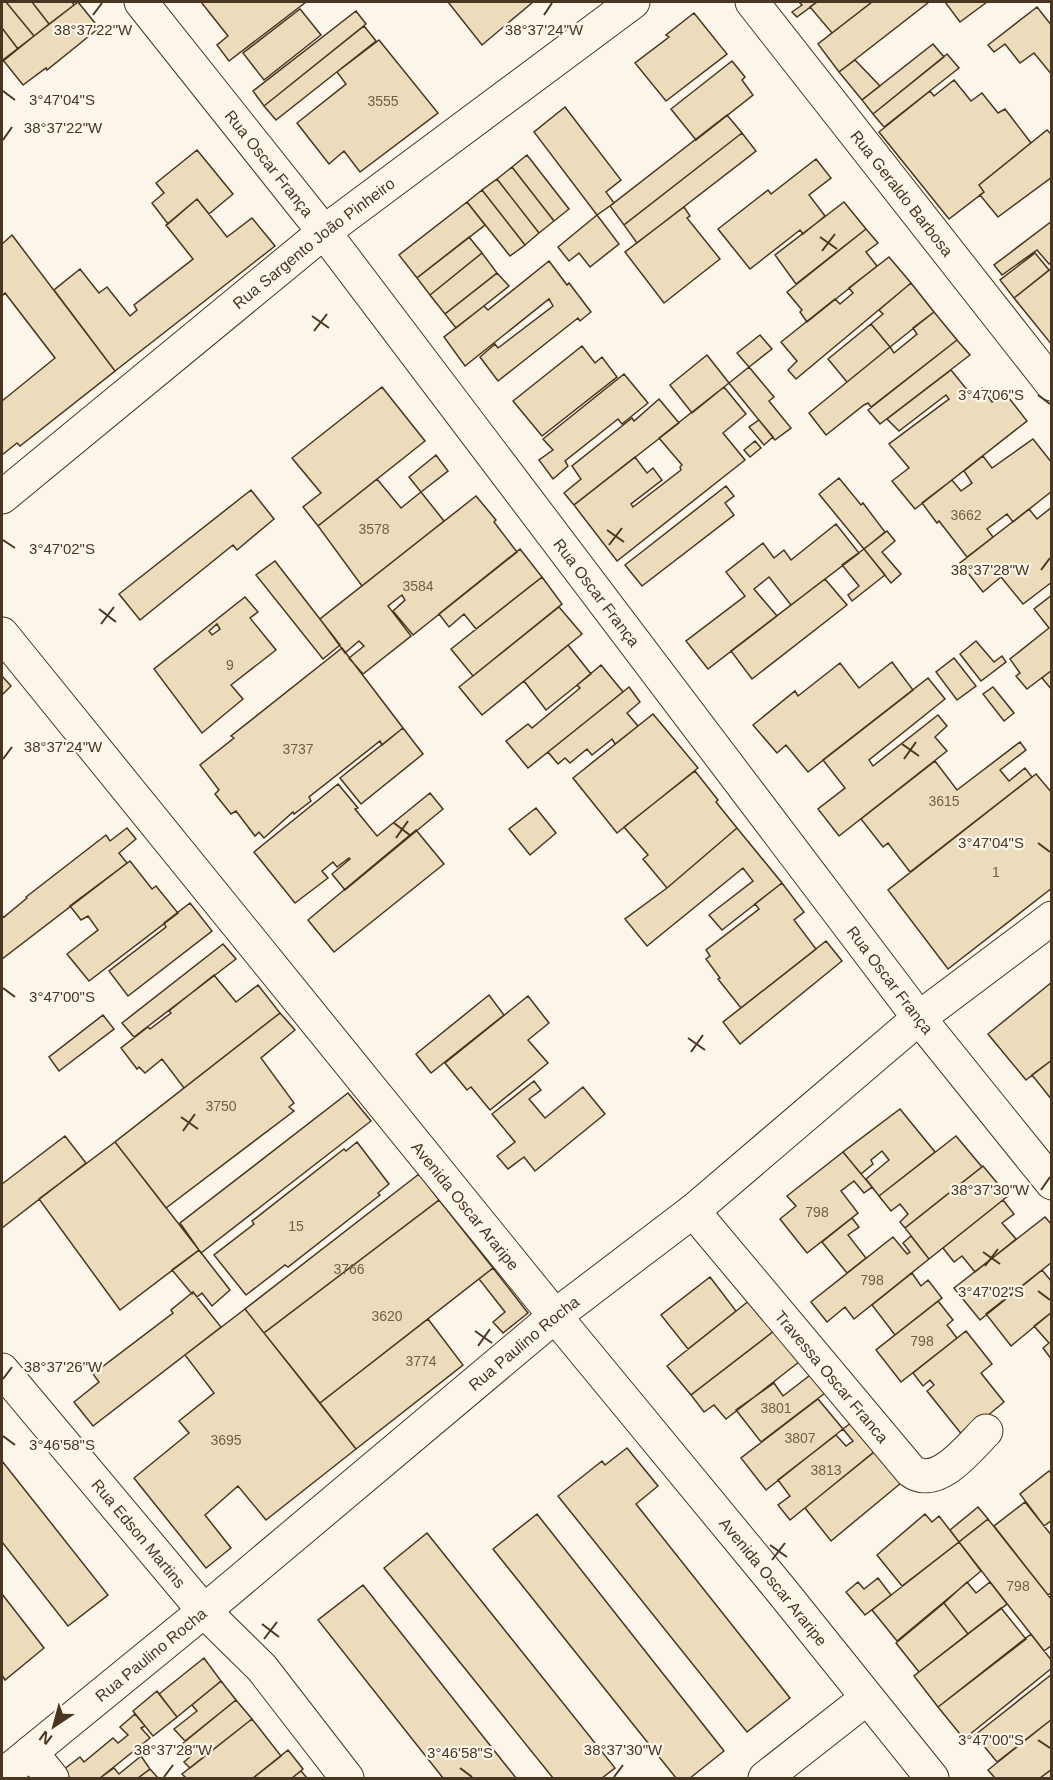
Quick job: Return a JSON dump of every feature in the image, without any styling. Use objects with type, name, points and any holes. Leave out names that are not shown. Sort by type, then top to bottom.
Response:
[{"type":"street","name":"Rua Oscar França","points":[[141,2],[324,232],[919,1018],[1052,1183]]},
{"type":"street","name":"Rua Sargento João Pinheiro","points":[[2,497],[324,232],[633,2]]},
{"type":"street","name":"Rua Geraldo Barbosa","points":[[752,2],[1052,384]]},
{"type":"street","name":"Avenida Oscar Araripe","points":[[2,634],[555,1316],[781,1590],[932,1779]]},
{"type":"street","name":"Rua Paulino Rocha","points":[[2,1776],[204,1611],[555,1316],[693,1211],[919,1018],[1052,918]]},
{"type":"street","name":"Travessa Oscar Franca","points":[[693,1211],[911,1471],[918,1476],[932,1476],[942,1472],[986,1431]]},
{"type":"street","name":"Rua Edson Martins","points":[[2,1370],[204,1611],[262,1668],[347,1779]]},
{"type":"street","points":[[765,1779],[867,1698]]},
{"type":"street","points":[[31,1752],[52,1779]]},
{"type":"building","points":[[2,2],[6,2],[34,36],[18,49],[2,28]]},
{"type":"building","points":[[6,2],[32,2],[49,24],[34,36]]},
{"type":"building","points":[[32,2],[72,2],[74,5],[49,24]]},
{"type":"building","points":[[78,2],[99,28],[47,70],[46,68],[23,85],[3,60]]},
{"type":"building","points":[[201,2],[306,2],[229,61],[217,45],[228,36]]},
{"type":"building","points":[[448,2],[533,2],[482,45]]},
{"type":"building","points":[[799,2],[817,2],[797,17],[792,12],[802,5]]},
{"type":"building","points":[[817,2],[872,2],[832,33],[810,7]]},
{"type":"building","points":[[872,2],[929,2],[839,72],[818,44]]},
{"type":"building","points":[[945,2],[987,2],[960,22]]},
{"type":"building","points":[[1037,7],[1052,26],[1052,75],[1034,53],[1020,63],[1005,44],[994,52],[988,45]]},
{"type":"building","points":[[300,9],[321,35],[264,80],[243,53]]},
{"type":"building","points":[[356,11],[366,24],[264,106],[253,91]]},
{"type":"building","points":[[694,13],[727,54],[666,101],[635,63],[669,37],[666,35]]},
{"type":"building","points":[[364,26],[376,41],[276,120],[264,106]]},
{"type":"building","points":[[2,28],[18,49],[2,62]]},
{"type":"building","points":[[379,40],[438,113],[360,172],[344,151],[329,164],[297,123],[346,84],[337,72]]},
{"type":"building","points":[[933,44],[944,57],[873,114],[862,100]]},
{"type":"building","points":[[947,54],[959,68],[884,127],[873,114]]},
{"type":"building","points":[[855,60],[880,86],[862,100],[839,72]]},
{"type":"building","points":[[732,61],[745,77],[742,80],[753,95],[696,140],[671,109]]},
{"type":"building","points":[[954,80],[971,101],[982,93],[998,113],[1005,109],[1031,143],[979,185],[984,192],[949,219],[879,132],[930,91],[934,96]]},
{"type":"building","points":[[565,107],[621,180],[606,192],[614,203],[597,215],[534,132]]},
{"type":"building","points":[[727,115],[742,133],[624,225],[610,206]]},
{"type":"building","points":[[1047,130],[1052,135],[1052,177],[998,217],[980,195],[984,192],[979,185]]},
{"type":"building","points":[[742,133],[756,151],[637,243],[624,225]]},
{"type":"building","points":[[197,150],[233,194],[209,214],[197,199],[168,224],[152,203],[164,193],[156,183]]},
{"type":"building","points":[[527,155],[569,209],[554,221],[512,167]]},
{"type":"building","points":[[816,159],[831,178],[809,195],[825,216],[803,234],[800,230],[750,269],[718,229],[768,190],[771,194]]},
{"type":"building","points":[[512,167],[554,221],[539,233],[497,179]]},
{"type":"building","points":[[497,179],[539,233],[525,245],[482,190]]},
{"type":"building","points":[[482,190],[525,245],[510,256],[467,202]]},
{"type":"building","points":[[197,199],[227,237],[252,218],[275,246],[115,371],[54,290],[80,269],[99,293],[107,287],[130,316],[137,310],[134,305],[193,259],[166,225]]},
{"type":"building","points":[[467,202],[485,225],[417,278],[399,255]]},
{"type":"building","points":[[844,202],[866,229],[796,284],[775,255]]},
{"type":"building","points":[[684,207],[690,216],[687,218],[720,259],[664,303],[625,252]]},
{"type":"building","points":[[597,215],[619,244],[590,267],[579,253],[569,261],[558,247]]},
{"type":"building","points":[[1052,221],[1052,262],[1049,264],[1037,250],[1002,275],[994,265]]},
{"type":"building","points":[[866,229],[878,243],[866,252],[877,266],[807,322],[800,312],[802,310],[787,292]]},
{"type":"building","points":[[12,235],[115,371],[20,446],[17,443],[2,455],[2,401],[55,358],[5,293],[2,296],[2,244]]},
{"type":"building","points":[[469,237],[482,253],[430,295],[417,278]]},
{"type":"building","points":[[482,253],[497,273],[445,314],[430,295]]},
{"type":"building","points":[[1035,253],[1049,270],[1014,298],[1000,280]]},
{"type":"building","points":[[889,257],[911,283],[796,379],[788,370],[797,361],[781,342],[835,299],[840,304],[853,293],[849,288]]},
{"type":"building","points":[[549,261],[591,312],[580,321],[578,318],[498,381],[480,357],[495,344],[498,348],[553,306],[549,299],[465,366],[444,337],[484,306],[488,310]]},
{"type":"building","points":[[1052,268],[1052,345],[1014,298]]},
{"type":"building","points":[[497,273],[509,286],[456,328],[445,314]]},
{"type":"building","points":[[911,283],[934,312],[890,347],[871,324],[883,314],[879,310]]},
{"type":"building","points":[[934,312],[957,340],[871,407],[868,403],[864,405],[826,435],[809,413],[890,347],[894,353],[917,334],[913,328]]},
{"type":"building","points":[[871,324],[890,347],[847,382],[828,359]]},
{"type":"building","points":[[760,335],[772,349],[749,367],[737,353]]},
{"type":"building","points":[[957,340],[970,355],[880,424],[868,410]]},
{"type":"building","points":[[582,346],[595,363],[602,357],[617,377],[542,436],[513,401]]},
{"type":"building","points":[[707,355],[729,383],[692,413],[670,385]]},
{"type":"building","points":[[749,367],[774,397],[769,401],[791,428],[775,440],[729,383]]},
{"type":"building","points":[[951,370],[972,396],[982,388],[992,402],[1005,393],[1027,421],[915,509],[892,481],[909,468],[889,444],[949,399],[946,395],[899,431],[887,419]]},
{"type":"building","points":[[624,374],[648,403],[622,424],[618,419],[565,461],[568,466],[553,479],[539,460],[553,450],[543,439]]},
{"type":"building","points":[[382,387],[425,441],[318,526],[303,507],[321,493],[292,458]]},
{"type":"building","points":[[724,387],[746,414],[723,433],[745,460],[617,561],[574,505],[635,457],[647,473],[653,468],[662,480],[631,504],[633,507],[681,470],[682,465],[659,438]]},
{"type":"building","points":[[659,399],[679,423],[574,505],[564,493],[581,479],[572,466],[632,418],[634,421]]},
{"type":"building","points":[[759,420],[773,437],[764,445],[749,427]]},
{"type":"building","points":[[1033,439],[1052,463],[1052,491],[1013,522],[1007,514],[987,529],[993,537],[967,557],[922,503],[952,480],[961,491],[972,483],[964,471],[983,456],[992,468]]},
{"type":"building","points":[[755,441],[761,448],[750,457],[744,450]]},
{"type":"building","points":[[436,455],[448,471],[421,492],[409,477]]},
{"type":"building","points":[[839,478],[861,505],[863,503],[885,532],[864,549],[819,494]]},
{"type":"building","points":[[377,479],[401,508],[421,492],[444,521],[362,586],[318,526]]},
{"type":"building","points":[[726,486],[734,496],[725,503],[734,515],[642,586],[625,565]]},
{"type":"building","points":[[251,490],[274,519],[237,550],[233,545],[140,620],[119,594]]},
{"type":"building","points":[[476,496],[496,520],[494,522],[517,552],[413,635],[393,611],[405,600],[402,595],[388,606],[411,636],[363,674],[349,658],[364,646],[359,641],[345,653],[320,619]]},
{"type":"building","points":[[1052,507],[1052,582],[1023,604],[1001,577],[983,592],[960,563],[1029,509],[1037,519]]},
{"type":"building","points":[[836,524],[859,553],[791,605],[769,577],[754,589],[777,616],[708,669],[686,641],[745,596],[726,572],[763,543],[774,558],[784,550],[791,560]]},
{"type":"building","points":[[887,531],[895,541],[882,552],[901,574],[891,583],[864,549]]},
{"type":"building","points":[[520,549],[542,577],[476,629],[464,614],[449,627],[439,614]]},
{"type":"building","points":[[864,549],[885,575],[852,601],[848,595],[859,586],[842,565]]},
{"type":"building","points":[[275,561],[340,645],[323,659],[256,575]]},
{"type":"building","points":[[542,577],[562,604],[473,676],[451,649]]},
{"type":"building","points":[[825,579],[847,605],[752,679],[731,651]]},
{"type":"building","points":[[1052,595],[1052,670],[1027,689],[1016,676],[1020,673],[1010,659],[1049,628],[1034,609]]},
{"type":"building","points":[[245,597],[258,612],[250,618],[276,650],[231,685],[243,699],[202,733],[154,669]],"holes":[[[217,624],[220,629],[212,635],[209,631]]]},
{"type":"building","points":[[559,607],[582,634],[482,715],[459,687]]},
{"type":"building","points":[[976,641],[994,662],[1002,656],[1006,662],[981,681],[960,654]]},
{"type":"building","points":[[568,645],[591,674],[546,710],[524,681]]},
{"type":"building","points":[[342,648],[403,728],[382,745],[380,741],[309,797],[311,801],[294,814],[293,812],[264,838],[259,832],[255,836],[236,811],[231,814],[215,794],[219,790],[200,765],[234,738],[231,736]]},
{"type":"building","points":[[954,658],[976,686],[957,700],[936,672]]},
{"type":"building","points":[[892,662],[913,690],[808,772],[786,745],[777,753],[753,725],[795,691],[798,696],[840,663],[859,688]]},
{"type":"building","points":[[601,665],[623,692],[528,768],[506,741],[528,724],[532,728],[580,688],[577,685]]},
{"type":"building","points":[[1052,670],[1052,690],[1042,678]]},
{"type":"building","points":[[2,676],[11,686],[2,695]]},
{"type":"building","points":[[928,678],[945,699],[869,760],[873,766],[938,715],[947,726],[935,737],[947,751],[839,836],[818,809],[845,788],[823,760]]},
{"type":"building","points":[[629,687],[640,702],[627,713],[638,726],[615,744],[612,739],[592,755],[587,749],[570,763],[565,758],[558,764],[548,752]]},
{"type":"building","points":[[993,687],[1014,713],[1004,721],[983,694]]},
{"type":"building","points":[[653,714],[698,768],[617,833],[573,778]]},
{"type":"building","points":[[403,728],[423,754],[361,804],[340,778]]},
{"type":"building","points":[[1020,742],[1026,750],[1000,770],[1009,781],[1025,768],[1032,777],[910,872],[888,843],[883,847],[861,819],[935,761],[957,790]]},
{"type":"building","points":[[695,771],[737,828],[667,888],[643,859],[648,855],[624,827]]},
{"type":"building","points":[[1036,774],[1052,793],[1052,888],[948,969],[888,890]]},
{"type":"building","points":[[338,784],[377,836],[430,793],[443,809],[345,890],[332,874],[349,858],[337,867],[333,862],[322,871],[328,878],[295,903],[254,852]]},
{"type":"building","points":[[536,808],[556,833],[530,855],[509,829]]},
{"type":"building","points":[[127,828],[136,839],[119,853],[127,863],[2,959],[2,916],[4,917],[26,897],[106,835],[110,841]]},
{"type":"building","points":[[737,828],[782,883],[722,930],[709,915],[753,881],[743,868],[647,946],[625,919],[667,888]]},
{"type":"building","points":[[416,830],[444,864],[334,952],[308,920]]},
{"type":"building","points":[[130,861],[152,889],[156,886],[178,913],[89,981],[67,954],[98,930],[88,916],[81,920],[70,906]]},
{"type":"building","points":[[782,883],[804,912],[794,920],[816,949],[741,1008],[718,979],[720,978],[706,959],[710,956],[706,950],[759,909],[755,904]]},
{"type":"building","points":[[190,903],[212,931],[128,996],[109,971],[166,927],[164,923]]},
{"type":"building","points":[[826,941],[842,961],[740,1044],[723,1022]]},
{"type":"building","points":[[223,944],[236,959],[134,1037],[122,1023]]},
{"type":"building","points":[[214,975],[236,1002],[258,985],[280,1013],[184,1088],[162,1059],[145,1073],[139,1067],[137,1069],[121,1048],[171,1013],[169,1011]]},
{"type":"building","points":[[1052,982],[1052,1060],[1026,1080],[988,1034]]},
{"type":"building","points":[[489,995],[504,1015],[431,1073],[416,1054]]},
{"type":"building","points":[[528,996],[549,1023],[528,1040],[548,1063],[490,1110],[471,1087],[467,1090],[445,1063]]},
{"type":"building","points":[[280,1013],[295,1030],[261,1058],[294,1103],[289,1107],[294,1111],[166,1208],[115,1142]]},
{"type":"building","points":[[103,1015],[114,1029],[59,1071],[49,1057]]},
{"type":"building","points":[[1052,1060],[1052,1100],[1032,1075]]},
{"type":"building","points":[[534,1081],[541,1090],[529,1099],[545,1118],[583,1087],[605,1114],[535,1171],[524,1157],[508,1169],[497,1156],[515,1142],[492,1114]]},
{"type":"building","points":[[348,1093],[371,1121],[201,1253],[180,1223]]},
{"type":"building","points":[[900,1109],[935,1152],[879,1196],[866,1179],[889,1160],[882,1151],[871,1160],[873,1164],[861,1174],[843,1152]]},
{"type":"building","points":[[65,1136],[86,1163],[2,1228],[2,1184]]},
{"type":"building","points":[[956,1136],[982,1167],[905,1228],[900,1222],[908,1214],[900,1204],[891,1211],[879,1196]]},
{"type":"building","points":[[115,1142],[199,1250],[120,1310],[39,1199]]},
{"type":"building","points":[[357,1142],[389,1184],[378,1193],[380,1195],[288,1267],[285,1265],[246,1295],[214,1255],[254,1224],[252,1221],[344,1149],[346,1151]]},
{"type":"building","points":[[843,1152],[872,1187],[864,1193],[854,1181],[841,1191],[858,1213],[807,1253],[780,1219],[796,1206],[787,1196]]},
{"type":"building","points":[[983,1166],[1008,1196],[929,1259],[905,1228]]},
{"type":"building","points":[[419,1174],[439,1200],[264,1333],[245,1309]]},
{"type":"building","points":[[439,1200],[493,1268],[320,1403],[264,1333]]},
{"type":"building","points":[[1003,1200],[1014,1214],[1002,1223],[1016,1239],[975,1272],[962,1256],[954,1262],[943,1248]]},
{"type":"building","points":[[1045,1217],[1052,1225],[1052,1262],[980,1320],[954,1288]]},
{"type":"building","points":[[852,1218],[859,1227],[848,1235],[866,1258],[847,1273],[822,1242]]},
{"type":"building","points":[[911,1236],[929,1259],[854,1319],[845,1307],[827,1322],[811,1302],[893,1237],[907,1254],[910,1252],[903,1243]]},
{"type":"building","points":[[199,1250],[230,1290],[212,1306],[202,1293],[197,1297],[193,1292],[192,1294],[172,1270]]},
{"type":"building","points":[[493,1268],[528,1313],[503,1333],[493,1322],[505,1312],[479,1279]]},
{"type":"building","points":[[1042,1270],[1052,1282],[1052,1312],[1011,1346],[986,1314]]},
{"type":"building","points":[[912,1273],[921,1286],[928,1280],[942,1298],[895,1335],[872,1305]]},
{"type":"building","points":[[710,1277],[736,1311],[688,1349],[661,1315]]},
{"type":"building","points":[[193,1292],[221,1327],[93,1426],[74,1402],[99,1382],[93,1374],[173,1313],[171,1310]]},
{"type":"building","points":[[755,1296],[779,1327],[691,1395],[667,1366]]},
{"type":"building","points":[[938,1301],[953,1320],[947,1325],[957,1338],[901,1382],[876,1350]]},
{"type":"building","points":[[245,1309],[356,1449],[266,1520],[238,1486],[205,1515],[231,1548],[206,1568],[134,1478],[189,1433],[179,1421],[214,1393],[185,1355]]},
{"type":"building","points":[[1052,1312],[1052,1360],[1043,1348],[1049,1343],[1034,1326]]},
{"type":"building","points":[[428,1319],[463,1365],[356,1449],[320,1403]]},
{"type":"building","points":[[774,1331],[799,1362],[726,1419],[714,1405],[704,1412],[691,1395]]},
{"type":"building","points":[[966,1331],[992,1364],[981,1373],[1004,1402],[963,1436],[927,1391],[934,1385],[930,1380],[923,1386],[913,1373]]},
{"type":"building","points":[[818,1369],[833,1387],[761,1442],[736,1410],[774,1383],[783,1396]]},
{"type":"building","points":[[818,1399],[843,1429],[766,1490],[741,1458]]},
{"type":"building","points":[[860,1416],[883,1445],[790,1520],[778,1505],[790,1496],[778,1480],[836,1435],[846,1446],[853,1441],[843,1429]]},
{"type":"building","points":[[627,1448],[658,1486],[636,1504],[790,1698],[747,1732],[558,1496],[602,1461],[605,1465]]},
{"type":"building","points":[[875,1451],[901,1483],[831,1541],[805,1508]]},
{"type":"building","points":[[2,1461],[108,1595],[68,1626],[2,1542]]},
{"type":"building","points":[[1049,1471],[1052,1474],[1052,1520],[1044,1526],[1020,1494]]},
{"type":"building","points":[[1025,1502],[1052,1536],[1052,1592],[1048,1595],[994,1526]]},
{"type":"building","points":[[978,1507],[988,1519],[959,1542],[950,1530]]},
{"type":"building","points":[[537,1514],[724,1751],[690,1778],[676,1778],[493,1549]]},
{"type":"building","points":[[925,1514],[932,1522],[939,1516],[959,1542],[902,1586],[877,1555]]},
{"type":"building","points":[[988,1519],[1052,1600],[1052,1645],[1044,1651],[959,1542]]},
{"type":"building","points":[[427,1533],[615,1768],[602,1778],[553,1778],[384,1568]]},
{"type":"building","points":[[959,1542],[981,1571],[897,1641],[872,1610]]},
{"type":"building","points":[[878,1578],[891,1595],[865,1615],[846,1592],[858,1582],[864,1589]]},
{"type":"building","points":[[967,1582],[976,1593],[990,1582],[1007,1604],[968,1634],[944,1603]]},
{"type":"building","points":[[363,1585],[516,1778],[443,1778],[318,1620]]},
{"type":"building","points":[[2,1594],[44,1648],[5,1680],[2,1675]]},
{"type":"building","points":[[944,1603],[968,1634],[919,1672],[896,1643]]},
{"type":"building","points":[[1001,1608],[1026,1639],[938,1707],[914,1676]]},
{"type":"building","points":[[1031,1634],[1052,1661],[1052,1668],[964,1739],[938,1707]]},
{"type":"building","points":[[204,1658],[221,1681],[177,1717],[159,1694]]},
{"type":"building","points":[[1052,1674],[1052,1719],[997,1762],[975,1735]]},
{"type":"building","points":[[221,1681],[236,1700],[185,1741],[174,1729],[197,1711],[192,1705]]},
{"type":"building","points":[[157,1691],[177,1717],[153,1736],[133,1711]]},
{"type":"building","points":[[236,1700],[252,1719],[190,1768],[184,1762],[192,1755],[182,1744]]},
{"type":"building","points":[[135,1714],[145,1726],[141,1728],[150,1738],[100,1778],[70,1778],[63,1770],[80,1757],[84,1762],[113,1738],[118,1743],[128,1735],[120,1727]]},
{"type":"building","points":[[252,1719],[281,1756],[253,1778],[186,1778],[182,1774]]},
{"type":"building","points":[[1052,1719],[1052,1769],[1040,1778],[995,1778],[988,1770]]},
{"type":"building","points":[[288,1750],[303,1769],[292,1778],[253,1778]]},
{"type":"building","points":[[141,1756],[150,1769],[138,1778],[100,1778],[114,1768],[119,1774]]},
{"type":"building","points":[[150,1769],[158,1778],[138,1778]]},
{"type":"building","points":[[1052,1769],[1052,1778],[1040,1778]]},
{"type":"building","points":[[301,1771],[307,1778],[292,1778]]}]
